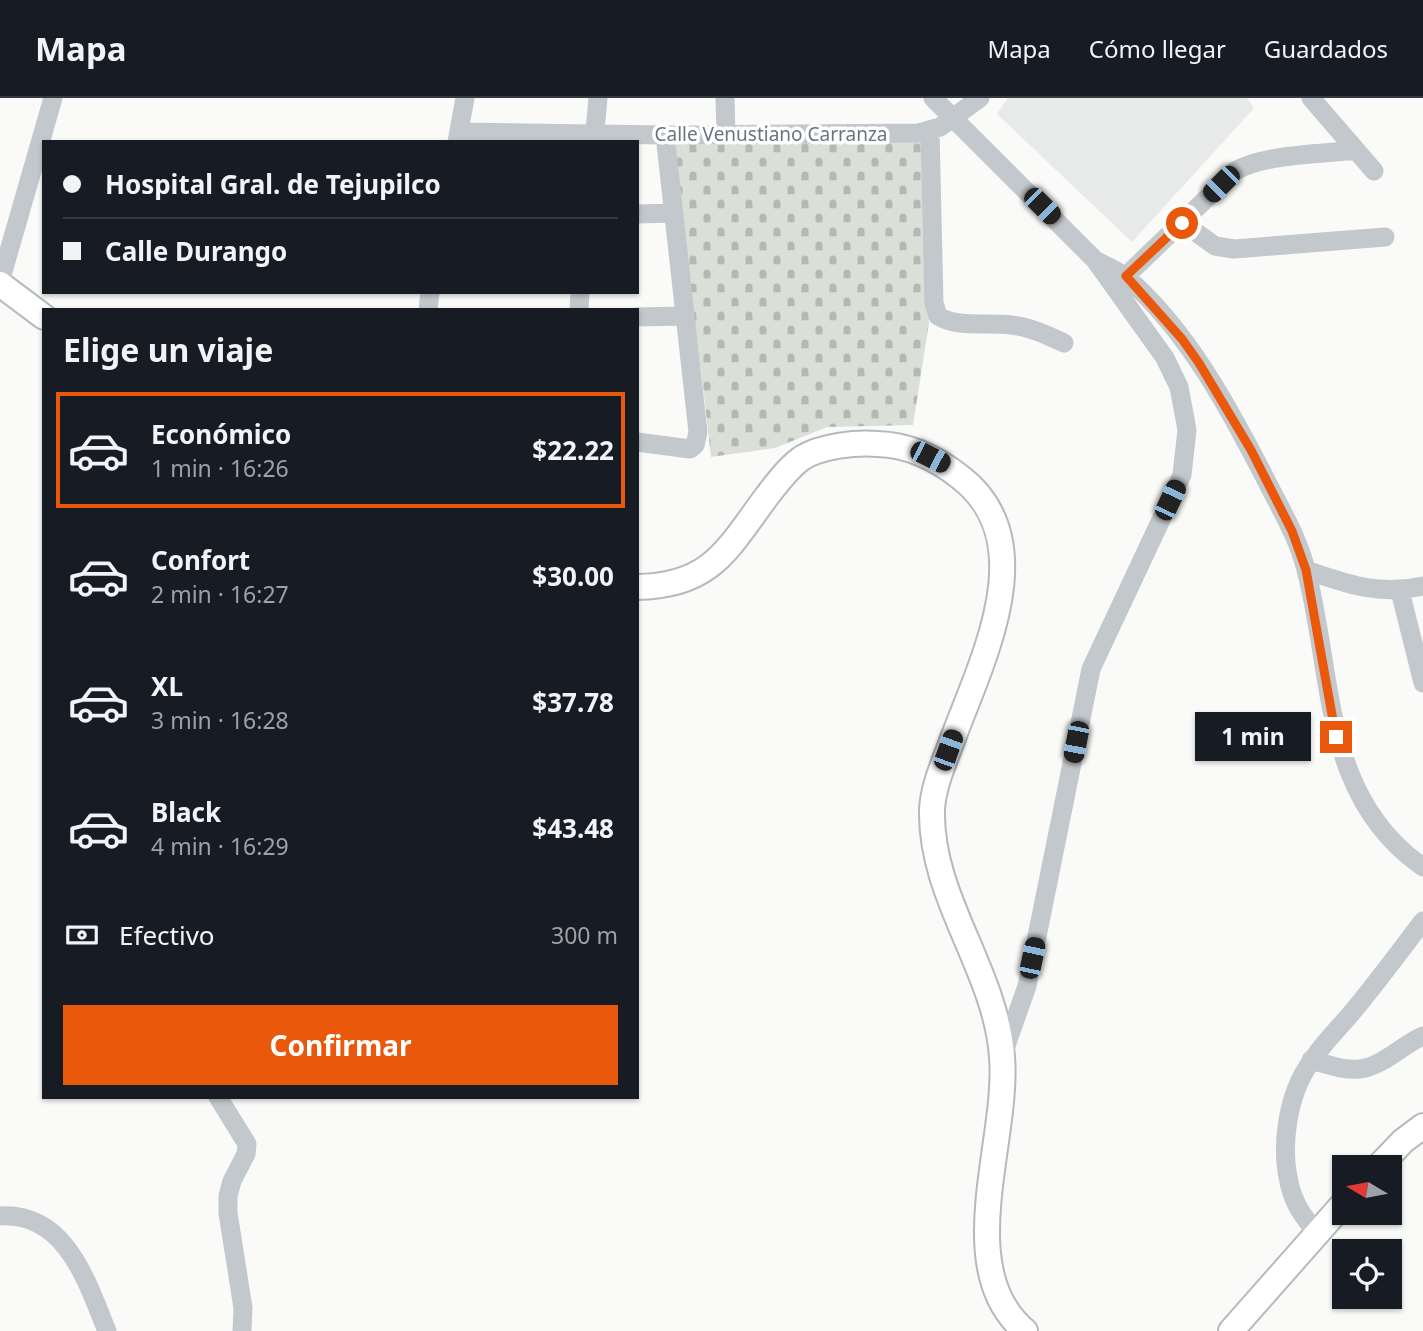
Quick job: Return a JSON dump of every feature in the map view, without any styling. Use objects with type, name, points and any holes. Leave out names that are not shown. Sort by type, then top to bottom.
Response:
[{"type":"main road","points":[[0,283],[42,315]]},
{"type":"main road","points":[[639,587],[666,586],[694,576],[724,555],[777,482],[803,458],[838,446],[879,444],[917,450],[943,464],[971,485],[991,515],[1003,552],[1002,593],[990,635],[940,773],[932,806],[933,841],[941,877],[982,977],[998,1027],[1003,1087],[987,1215],[986,1246],[992,1279],[997,1290],[1017,1324],[1025,1331]]},
{"type":"main road","points":[[1390,1155],[1423,1126]]},
{"type":"main road","points":[[1231,1331],[1332,1215]]},
{"type":"street","points":[[0,283],[53,98]]},
{"type":"street","points":[[458,137],[465,98]]},
{"type":"street","points":[[594,138],[598,98]]},
{"type":"street","points":[[725,98],[726,134]]},
{"type":"street","points":[[933,98],[1095,260],[1165,358],[1179,387],[1186,419],[1186,453],[1182,475],[1091,669],[1027,985],[1002,1057]]},
{"type":"street","points":[[980,98],[930,131],[934,303],[938,316],[954,321],[1020,326],[1064,343]]},
{"type":"street","points":[[1311,98],[1374,171]]},
{"type":"street","name":"Calle Venustiano Carranza","points":[[458,137],[594,138],[930,131]]},
{"type":"street","points":[[639,442],[686,449],[695,445],[697,439],[665,135]]},
{"type":"street","points":[[1126,276],[1235,171],[1246,164],[1356,150]]},
{"type":"street","points":[[639,214],[674,214]]},
{"type":"street","points":[[1182,223],[1215,246],[1234,249],[1385,237]]},
{"type":"street","points":[[1095,260],[1126,276],[1182,339],[1221,397],[1292,531],[1306,570],[1336,737],[1355,788],[1380,830],[1423,867]]},
{"type":"street","points":[[639,317],[684,316]]},
{"type":"street","points":[[1306,570],[1366,588],[1400,591],[1423,586]]},
{"type":"street","points":[[1400,591],[1423,684]]},
{"type":"street","points":[[1316,1232],[1300,1212],[1292,1194],[1287,1161],[1287,1126],[1295,1091],[1311,1060],[1423,922]]},
{"type":"street","points":[[1311,1060],[1346,1069],[1359,1069],[1373,1066],[1423,1036]]},
{"type":"street","points":[[219,1099],[247,1144],[246,1154],[232,1181],[228,1196],[228,1213],[243,1308],[242,1331]]},
{"type":"street","points":[[0,1216],[22,1218],[40,1224],[57,1236],[83,1272],[107,1331]]},
{"type":"shaded area","points":[[1008,98],[1247,98],[1254,108],[1132,242],[997,114]]},
{"type":"green space","points":[[927,140],[929,323],[913,425],[827,427],[775,448],[711,457],[674,142]]},
{"type":"route","points":[[1182,223],[1126,276],[1163,316],[1199,363],[1251,450],[1292,531],[1306,570],[1336,737]]}]
